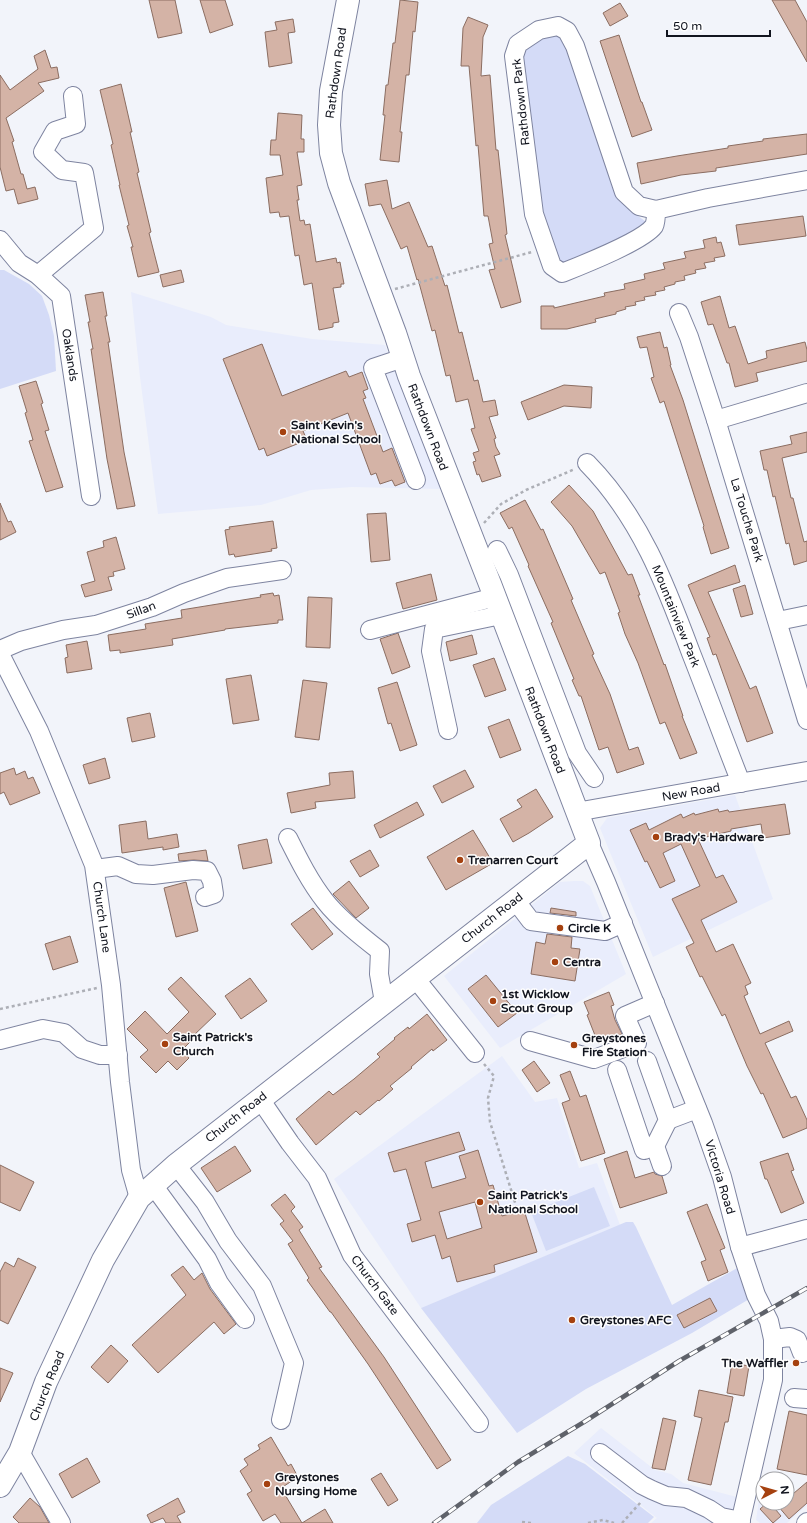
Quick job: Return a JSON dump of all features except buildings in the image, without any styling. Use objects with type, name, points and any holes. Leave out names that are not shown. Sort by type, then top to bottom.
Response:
[{"type":"main road","name":"Rathdown Road","points":[[348,0],[331,91],[329,125],[331,154],[402,358],[499,592],[576,812],[589,843]]},
{"type":"main road","name":"Church Road","points":[[0,1486],[20,1452],[46,1382],[103,1260],[146,1191],[176,1165],[260,1099],[589,843]]},
{"type":"street","name":"Rathdown Park","points":[[656,210],[654,225],[645,234],[608,254],[562,273],[552,266],[534,214],[514,56],[518,44],[539,30],[558,26],[567,31],[575,46],[624,192],[639,206],[656,210],[708,198],[807,180]]},
{"type":"street","points":[[38,275],[94,228],[84,173],[62,170],[43,152],[55,131],[76,124],[73,96]]},
{"type":"street","name":"Oaklands","points":[[0,240],[19,263],[38,275],[61,296],[91,496]]},
{"type":"street","name":"La Touche Park","points":[[679,313],[689,337],[716,420],[807,720]]},
{"type":"street","points":[[402,358],[373,368],[416,480]]},
{"type":"street","points":[[716,420],[807,393]]},
{"type":"street","name":"Mountainview Park","points":[[587,463],[601,478],[622,506],[640,534],[655,563],[669,595],[741,783]]},
{"type":"street","points":[[497,550],[499,592],[577,753],[594,778]]},
{"type":"street","name":"Sillan","points":[[0,650],[21,641],[63,630],[96,625],[227,578],[282,570]]},
{"type":"street","points":[[370,630],[499,592]]},
{"type":"street","points":[[448,730],[432,651],[434,629],[499,592]]},
{"type":"street","points":[[778,621],[807,615]]},
{"type":"street","name":"Church Lane","points":[[0,654],[39,731],[94,865],[112,985],[131,1170],[146,1191]]},
{"type":"street","name":"New Road","points":[[576,812],[807,771]]},
{"type":"street","points":[[288,838],[300,862],[326,902],[355,931],[380,951],[379,974],[384,1002]]},
{"type":"street","name":"Victoria Road","points":[[589,843],[623,923],[697,1109],[722,1178],[740,1247],[756,1295],[769,1321],[773,1340],[774,1380],[740,1522]]},
{"type":"street","points":[[95,869],[118,866],[136,874],[153,875],[193,870],[206,871],[212,881],[214,894],[205,897]]},
{"type":"street","points":[[515,900],[531,921],[604,931],[623,923]]},
{"type":"street","points":[[415,978],[475,1053]]},
{"type":"street","points":[[530,1041],[594,1059],[637,1043],[625,1016],[655,1003]]},
{"type":"street","points":[[0,1040],[43,1029],[64,1033],[82,1049],[100,1055],[118,1055]]},
{"type":"street","points":[[647,1061],[668,1120]]},
{"type":"street","points":[[617,1070],[644,1150],[655,1146],[668,1120],[697,1109]]},
{"type":"street","name":"Church Gate","points":[[260,1099],[290,1143],[317,1178],[352,1255],[479,1423]]},
{"type":"street","points":[[655,1146],[662,1166]]},
{"type":"street","points":[[176,1165],[205,1202],[228,1241],[262,1286],[294,1362],[281,1420]]},
{"type":"street","points":[[146,1191],[207,1259],[219,1283],[245,1319]]},
{"type":"street","points":[[740,1247],[807,1229]]},
{"type":"street","points":[[773,1340],[790,1337],[797,1340],[802,1353],[807,1351]]},
{"type":"street","points":[[20,1452],[61,1523]]},
{"type":"street","points":[[600,1453],[652,1490],[666,1496],[686,1498],[709,1508],[721,1517],[740,1522]]},
{"type":"path","points":[[379,293],[546,249]]},
{"type":"path","points":[[497,550],[484,523],[501,504],[526,490],[587,463]]},
{"type":"path","points":[[0,1009],[112,985]]},
{"type":"path","points":[[475,1053],[494,1076],[488,1098],[490,1122],[517,1209]]},
{"type":"path","points":[[622,1523],[652,1490]]},
{"type":"path","points":[[589,1523],[603,1520],[614,1523]]},
{"type":"path","points":[[522,1522],[526,1521],[531,1523]]},
{"type":"shaded area","points":[[556,33],[567,46],[619,198],[631,211],[645,221],[641,228],[568,266],[557,263],[539,208],[521,57],[525,42]]},
{"type":"shaded area","points":[[0,270],[4,270],[29,284],[42,296],[49,315],[54,336],[56,371],[0,389]]},
{"type":"shaded area","name":"Saint Kevin's National School","points":[[131,292],[211,317],[226,325],[312,339],[385,345],[441,489],[352,487],[311,490],[261,505],[158,514],[140,377]]},
{"type":"shaded area","points":[[735,795],[773,899],[653,957],[600,828],[607,818]]},
{"type":"shaded area","points":[[583,881],[590,886],[626,974],[500,1048],[444,976],[560,882]]},
{"type":"shaded area","name":"Saint Patrick's National School","points":[[502,1056],[535,1102],[557,1098],[579,1168],[597,1163],[620,1225],[421,1308],[334,1179]]},
{"type":"shaded area","points":[[594,1187],[610,1226],[546,1251],[531,1212]]},
{"type":"shaded area","name":"Greystones AFC","points":[[626,1222],[633,1222],[636,1227],[672,1305],[739,1267],[751,1298],[692,1333],[586,1389],[517,1433],[421,1308]]},
{"type":"shaded area","points":[[601,1428],[655,1470],[671,1474],[683,1483],[737,1497],[729,1523],[651,1523],[657,1518],[574,1453]]},
{"type":"shaded area","points":[[568,1456],[585,1464],[654,1517],[648,1523],[477,1523],[491,1505]]},
{"type":"shaded area","points":[[807,1485],[807,1505],[787,1523],[760,1523],[756,1520],[757,1511],[795,1511],[795,1495]]},
{"type":"railway","points":[[434,1523],[518,1462],[679,1361],[807,1288]]},
{"type":"place","name":"Saint Kevin's National School","points":[[283,432]]},
{"type":"place","name":"Brady's Hardware","points":[[656,837]]},
{"type":"place","name":"Trenarren Court","points":[[460,860]]},
{"type":"place","name":"Circle K","points":[[560,928]]},
{"type":"place","name":"Centra","points":[[555,962]]},
{"type":"place","name":"1st Wicklow Scout Group","points":[[493,1001]]},
{"type":"place","name":"Saint Patrick's Church","points":[[165,1044]]},
{"type":"place","name":"Greystones Fire Station","points":[[574,1045]]},
{"type":"place","name":"Saint Patrick's National School","points":[[480,1202]]},
{"type":"place","name":"Greystones AFC","points":[[572,1320]]},
{"type":"place","name":"The Waffler","points":[[796,1363]]},
{"type":"place","name":"Greystones Nursing Home","points":[[267,1484]]}]
